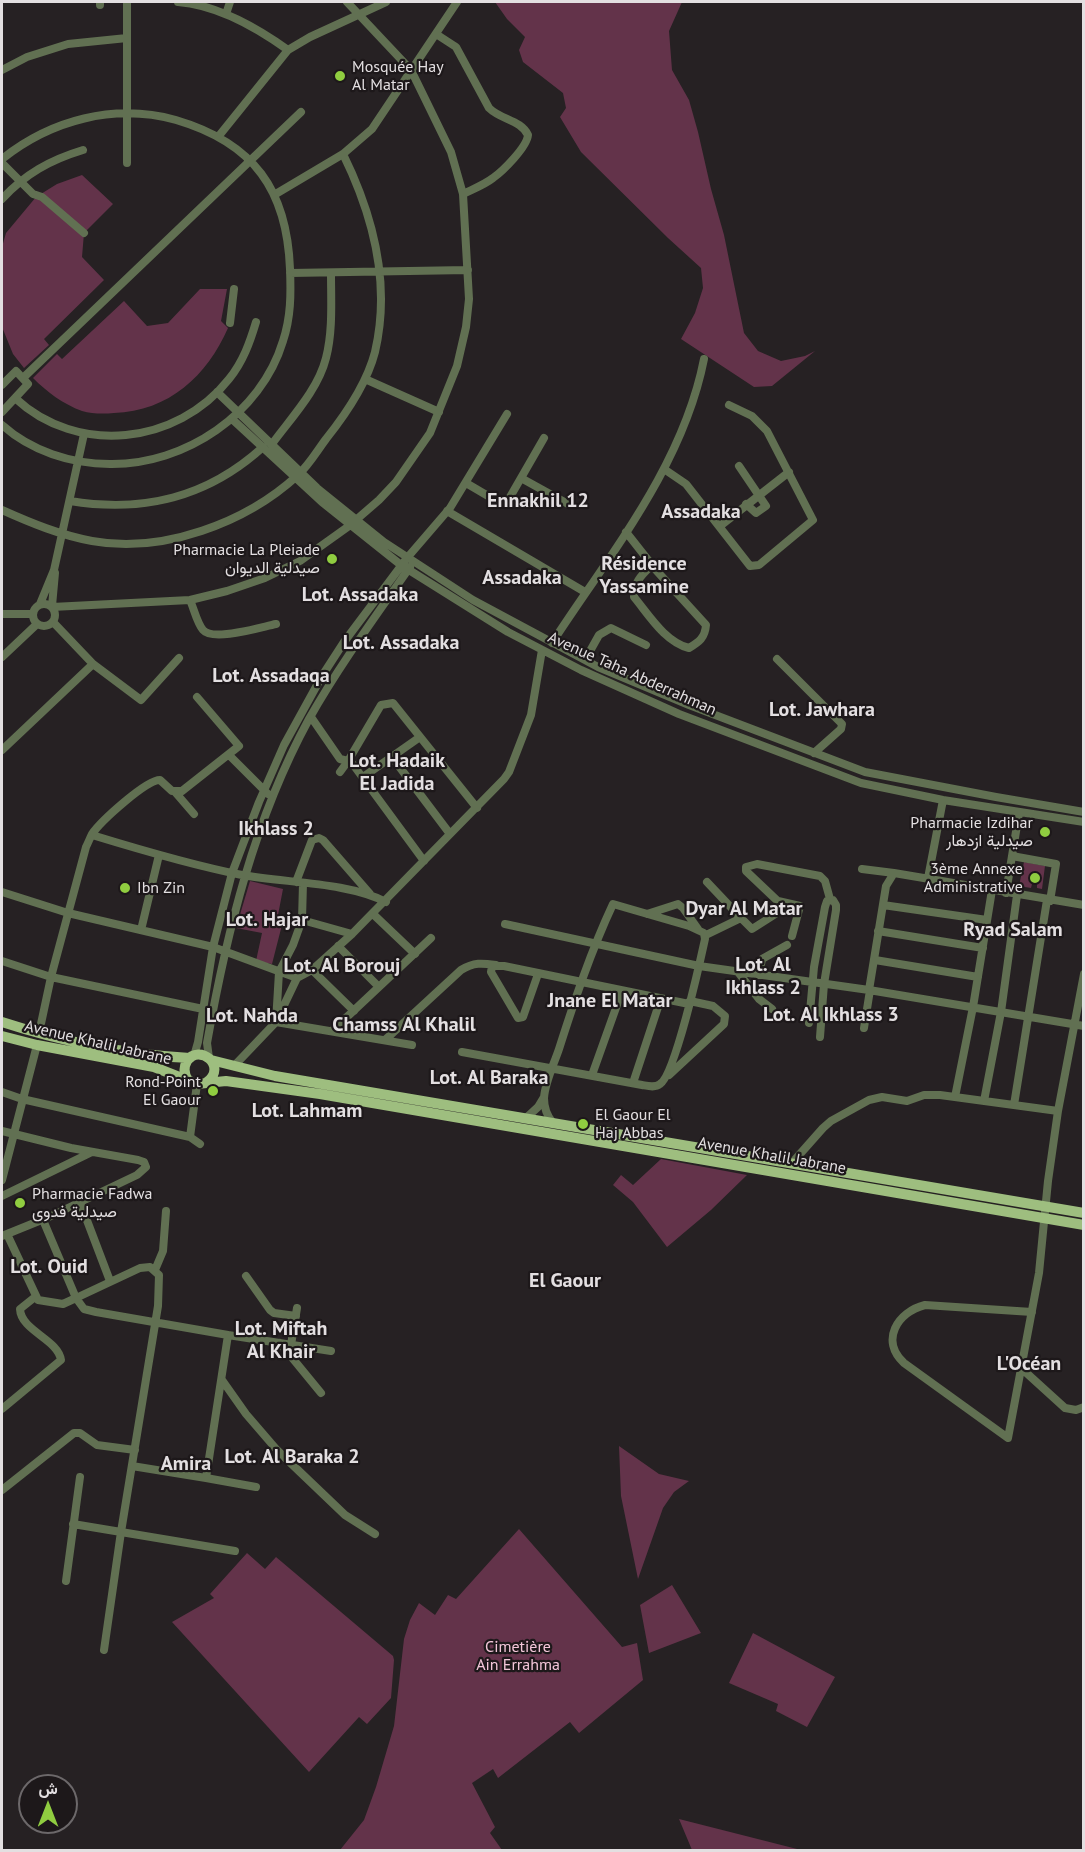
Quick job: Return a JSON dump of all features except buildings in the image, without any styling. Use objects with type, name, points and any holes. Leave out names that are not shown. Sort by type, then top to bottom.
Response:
[{"type":"main road","name":"Avenue Khalil Jabrane","points":[[2,1022],[39,1033],[157,1056],[192,1057]]},
{"type":"main road","name":"Avenue Khalil Jabrane","points":[[2,1036],[37,1045],[154,1067],[197,1082],[226,1081],[274,1087],[1083,1213]]},
{"type":"main road","points":[[203,1055],[210,1059],[214,1065],[213,1075],[197,1082],[184,1071],[186,1062],[192,1057],[203,1055]]},
{"type":"main road","name":"Avenue Khalil Jabrane","points":[[210,1059],[275,1076],[553,1123],[1083,1225]]},
{"type":"street","points":[[127,2],[128,163]]},
{"type":"street","points":[[178,2],[191,3],[226,14],[268,36],[288,50]]},
{"type":"street","points":[[226,14],[230,2]]},
{"type":"street","points":[[40,604],[52,607],[190,600],[265,578],[300,561],[352,523],[396,482],[430,433],[449,389],[463,347],[469,299],[463,194],[451,152],[411,70],[347,2]]},
{"type":"street","points":[[218,137],[288,50],[310,37],[386,2]]},
{"type":"street","points":[[274,195],[343,154],[372,129],[458,2]]},
{"type":"street","points":[[436,34],[456,47],[489,108],[495,114],[520,125],[528,135],[527,142],[501,171],[463,194]]},
{"type":"street","points":[[2,70],[27,57],[68,44],[127,38]]},
{"type":"street","points":[[23,378],[301,112]]},
{"type":"street","points":[[2,425],[12,434],[36,447],[79,461],[115,464],[157,458],[197,442],[235,415],[266,379],[283,343],[290,306],[287,231],[274,195],[261,174],[250,161],[218,137],[172,119],[128,114],[99,115],[59,125],[24,143],[2,161],[19,182],[33,194],[42,197],[84,233]]},
{"type":"street","points":[[2,199],[36,169],[59,157],[83,150]]},
{"type":"street","points":[[2,510],[27,522],[94,542],[147,543],[177,539],[225,522],[264,500],[298,475],[337,426],[365,379],[378,334],[380,273],[374,236],[366,208],[343,154]]},
{"type":"street","points":[[290,273],[468,270]]},
{"type":"street","points":[[70,501],[113,506],[139,505],[175,498],[223,476],[267,446],[317,381],[326,360],[330,338],[331,274]]},
{"type":"street","points":[[230,323],[234,289]]},
{"type":"street","points":[[15,398],[39,416],[60,427],[84,434],[130,436],[153,431],[175,423],[195,411],[218,392],[243,357],[256,322]]},
{"type":"street","points":[[552,643],[626,532],[664,469],[699,382],[704,359]]},
{"type":"street","points":[[2,384],[16,371],[28,384],[2,412]]},
{"type":"street","points":[[365,379],[439,412]]},
{"type":"street","name":"Avenue Taha Abderrahman","points":[[218,392],[235,415],[352,523],[407,564],[542,651],[629,693],[679,714],[861,783],[943,800],[1083,822]]},
{"type":"street","points":[[664,469],[686,483],[750,566],[759,565],[813,520],[767,431],[752,416],[729,405]]},
{"type":"street","points":[[192,1057],[198,1042],[213,947],[232,873],[284,745],[322,676],[344,642],[447,511],[507,414]]},
{"type":"street","points":[[32,614],[40,604],[54,570],[84,434]]},
{"type":"street","points":[[466,483],[500,503],[506,504],[544,438]]},
{"type":"street","points":[[739,466],[766,506],[756,513],[746,504]]},
{"type":"street","points":[[720,526],[789,472]]},
{"type":"street","points":[[521,478],[568,504]]},
{"type":"street","points":[[447,511],[585,592]]},
{"type":"street","points":[[626,532],[652,565],[706,625],[702,640],[689,648],[677,645],[634,597],[634,588],[639,577],[652,565]]},
{"type":"street","points":[[210,1059],[207,1043],[225,952],[244,875],[273,798],[311,717],[407,564]]},
{"type":"street","name":"Avenue Taha Abderrahman","points":[[407,564],[585,660],[689,705],[865,772],[1083,812]]},
{"type":"street","points":[[37,624],[47,626],[53,622],[55,614],[52,607],[54,570]]},
{"type":"street","points":[[190,600],[203,630],[209,635],[220,636],[276,624]]},
{"type":"street","points":[[2,614],[32,614]]},
{"type":"street","points":[[32,614],[37,624]]},
{"type":"street","points":[[53,622],[93,664],[141,700],[179,658]]},
{"type":"street","points":[[2,657],[37,624]]},
{"type":"street","points":[[585,660],[599,634],[611,628],[646,645]]},
{"type":"street","points":[[525,641],[531,632]]},
{"type":"street","points":[[234,1066],[276,1022],[297,978],[312,969],[386,902],[499,786],[509,772],[531,715],[542,651]]},
{"type":"street","points":[[777,658],[842,724],[841,729],[814,753]]},
{"type":"street","points":[[2,750],[93,664]]},
{"type":"street","points":[[176,792],[190,786],[239,746],[197,697]]},
{"type":"street","points":[[340,772],[384,704],[393,703],[477,808]]},
{"type":"street","points":[[311,717],[340,759],[348,760],[363,777],[424,861]]},
{"type":"street","points":[[363,777],[420,737]]},
{"type":"street","points":[[229,755],[273,798]]},
{"type":"street","points":[[392,757],[450,834]]},
{"type":"street","points":[[39,1033],[68,913],[86,847],[92,835],[112,814],[155,780],[160,780],[176,792],[194,814]]},
{"type":"street","points":[[928,878],[943,800]]},
{"type":"street","points":[[1006,893],[1019,813]]},
{"type":"street","points":[[92,835],[232,873],[357,891],[386,902]]},
{"type":"street","points":[[276,1022],[279,972],[293,945],[302,920],[299,883],[312,840],[319,838],[323,840],[370,895]]},
{"type":"street","points":[[141,930],[159,855]]},
{"type":"street","points":[[1012,856],[1056,864],[1014,1106]]},
{"type":"street","points":[[707,882],[752,929],[785,908],[748,873],[746,867],[757,864],[820,876],[825,881],[836,910],[824,984],[820,1037]]},
{"type":"street","points":[[862,869],[1083,905]]},
{"type":"street","points":[[864,1028],[886,886],[894,873]]},
{"type":"street","points":[[955,1097],[973,1007],[992,890]]},
{"type":"street","points":[[2,892],[68,913],[213,947],[297,978]]},
{"type":"street","points":[[984,1101],[1001,1012],[1017,896]]},
{"type":"street","points":[[809,1023],[825,907],[830,899]]},
{"type":"street","points":[[778,901],[800,906],[792,936]]},
{"type":"street","points":[[525,1119],[538,1107],[544,1097],[580,982],[613,904],[702,932],[741,918]]},
{"type":"street","points":[[646,914],[678,904],[702,932],[699,966],[665,1080]]},
{"type":"street","points":[[883,905],[987,920]]},
{"type":"street","points":[[373,914],[415,954]]},
{"type":"street","points":[[302,920],[352,934]]},
{"type":"street","points":[[505,924],[699,966],[870,990],[1079,1025]]},
{"type":"street","points":[[878,931],[982,948]]},
{"type":"street","points":[[332,1031],[431,938]]},
{"type":"street","points":[[759,975],[762,959],[787,945]]},
{"type":"street","points":[[338,946],[379,987]]},
{"type":"street","points":[[875,960],[978,976]]},
{"type":"street","points":[[2,961],[51,977],[203,1009]]},
{"type":"street","points":[[385,1040],[461,970],[470,964],[479,963],[713,1006],[725,1016],[726,1020],[665,1080],[656,1086],[462,1052]]},
{"type":"street","points":[[498,965],[491,967],[491,972],[509,1004],[520,1018],[523,1017],[538,974]]},
{"type":"street","points":[[312,969],[354,1011]]},
{"type":"street","points":[[738,972],[759,999],[772,1009]]},
{"type":"street","points":[[1032,1311],[925,1305],[913,1308],[903,1316],[892,1335],[896,1356],[1008,1438],[1021,1368],[1032,1311],[1039,1273],[1058,1111],[1079,1025],[1083,974]]},
{"type":"street","points":[[592,1075],[622,991]]},
{"type":"street","points":[[633,1083],[661,998]]},
{"type":"street","points":[[276,1022],[412,1045]]},
{"type":"street","points":[[2,1177],[37,1045]]},
{"type":"street","points":[[190,1137],[197,1082]]},
{"type":"street","points":[[2,1092],[22,1099],[190,1137],[200,1144]]},
{"type":"street","points":[[784,1166],[831,1121],[869,1100],[882,1097],[907,1101],[932,1094],[1058,1111]]},
{"type":"street","points":[[544,1097],[546,1111],[553,1123]]},
{"type":"street","points":[[2,1131],[138,1160],[144,1162],[146,1167],[137,1175],[43,1220],[4,1235],[35,1297],[41,1302],[63,1304],[145,1267],[155,1270],[159,1275],[160,1287],[155,1322],[104,1650]]},
{"type":"street","points":[[2,1196],[93,1152]]},
{"type":"street","points":[[80,1202],[110,1281]]},
{"type":"street","points":[[155,1270],[163,1251],[166,1211]]},
{"type":"street","points":[[43,1220],[76,1298],[84,1309],[330,1351]]},
{"type":"street","points":[[246,1276],[274,1313],[297,1312],[291,1345]]},
{"type":"street","points":[[2,1408],[61,1360],[57,1352],[21,1317],[20,1309],[35,1297]]},
{"type":"street","points":[[206,1478],[228,1335]]},
{"type":"street","points":[[280,1343],[321,1393]]},
{"type":"street","points":[[1021,1368],[1065,1408],[1076,1410],[1083,1407]]},
{"type":"street","points":[[222,1380],[246,1414],[277,1450],[345,1515],[375,1534]]},
{"type":"street","points":[[2,1490],[74,1433],[80,1433],[97,1445],[135,1450]]},
{"type":"street","points":[[132,1466],[256,1487]]},
{"type":"street","points":[[66,1581],[80,1478]]},
{"type":"street","points":[[73,1524],[235,1551]]},
{"type":"green space","points":[[495,2],[682,2],[669,31],[672,70],[689,100],[698,132],[724,235],[744,333],[758,351],[781,361],[805,356],[815,351],[772,386],[754,387],[681,339],[695,313],[703,288],[701,268],[581,152],[560,117],[566,108],[563,93],[523,62],[519,50],[525,37],[507,19]]},
{"type":"green space","points":[[82,175],[113,204],[84,233],[82,257],[104,280],[44,339],[49,345],[24,368],[13,354],[2,327],[2,247],[6,233],[36,197],[57,184]]},
{"type":"green space","points":[[200,289],[227,289],[221,321],[228,328],[209,361],[184,388],[169,398],[134,411],[90,413],[62,401],[33,378],[57,354],[62,359],[124,301],[147,326],[168,323]]},
{"type":"green space","points":[[1024,862],[1045,866],[1042,889],[1037,888],[1037,884],[1032,884],[1031,888],[1019,886]]},
{"type":"green space","points":[[250,881],[283,889],[278,915],[284,917],[272,964],[256,961],[262,933],[236,928]]},
{"type":"green space","points":[[661,1159],[747,1175],[711,1210],[667,1247],[633,1202],[613,1185],[621,1175],[633,1185]]},
{"type":"green space","points":[[619,1446],[659,1474],[689,1481],[674,1492],[663,1508],[638,1579],[621,1496]]},
{"type":"green space","name":"Cimetière Ain Errahma","points":[[519,1529],[622,1647],[637,1643],[643,1680],[579,1733],[570,1722],[498,1778],[493,1769],[472,1783],[495,1827],[490,1833],[502,1850],[340,1850],[364,1820],[376,1787],[394,1726],[404,1639],[419,1603],[435,1615],[448,1595],[456,1599]]},
{"type":"green space","points":[[247,1553],[265,1569],[276,1557],[393,1656],[391,1698],[367,1724],[359,1717],[309,1772],[172,1622],[214,1598],[210,1594]]},
{"type":"green space","points":[[672,1585],[701,1633],[649,1653],[640,1605]]},
{"type":"green space","points":[[753,1633],[835,1677],[807,1727],[776,1711],[778,1704],[729,1683]]},
{"type":"green space","points":[[679,1819],[801,1850],[692,1850]]},
{"type":"place","name":"Mosquée Hay Al Matar","points":[[340,76]]},
{"type":"place","name":"Pharmacie La Pleiade صيدلية الديوان","points":[[332,559]]},
{"type":"place","name":"Pharmacie Izdihar صيدلية ازدهار","points":[[1045,832]]},
{"type":"place","name":"3ème Annexe Administrative","points":[[1035,878]]},
{"type":"place","name":"Ibn Zin","points":[[125,888]]},
{"type":"place","name":"Rond-Point El Gaour","points":[[213,1091]]},
{"type":"place","name":"El Gaour El Haj Abbas","points":[[583,1124]]},
{"type":"place","name":"Pharmacie Fadwa صيدلية فدوى","points":[[20,1203]]},
{"type":"district","name":"Ennakhil 12","points":[[538,501]]},
{"type":"district","name":"Assadaka","points":[[701,512]]},
{"type":"district","name":"Résidence Yassamine","points":[[644,576]]},
{"type":"district","name":"Assadaka","points":[[522,578]]},
{"type":"district","name":"Lot. Assadaka","points":[[360,595]]},
{"type":"district","name":"Lot. Assadaka","points":[[401,643]]},
{"type":"district","name":"Lot. Assadaqa","points":[[271,676]]},
{"type":"district","name":"Lot. Jawhara","points":[[822,710]]},
{"type":"district","name":"Lot. Hadaik El Jadida","points":[[397,772]]},
{"type":"district","name":"Ikhlass 2","points":[[276,829]]},
{"type":"district","name":"Dyar Al Matar","points":[[744,909]]},
{"type":"district","name":"Lot. Hajar","points":[[267,920]]},
{"type":"district","name":"Ryad Salam","points":[[1013,930]]},
{"type":"district","name":"Lot. Al Borouj","points":[[342,966]]},
{"type":"district","name":"Lot. Al Ikhlass 2","points":[[763,976]]},
{"type":"district","name":"Jnane El Matar","points":[[610,1001]]},
{"type":"district","name":"Lot. Al Ikhlass 3","points":[[831,1015]]},
{"type":"district","name":"Lot. Nahda","points":[[252,1016]]},
{"type":"district","name":"Chamss Al Khalil","points":[[404,1025]]},
{"type":"district","name":"Lot. Al Baraka","points":[[489,1078]]},
{"type":"district","name":"Lot. Lahmam","points":[[307,1111]]},
{"type":"district","name":"Lot. Ouid","points":[[49,1267]]},
{"type":"district","name":"El Gaour","points":[[565,1281]]},
{"type":"district","name":"Lot. Miftah Al Khair","points":[[281,1340]]},
{"type":"district","name":"L'Océan","points":[[1029,1364]]},
{"type":"district","name":"Lot. Al Baraka 2","points":[[292,1457]]},
{"type":"district","name":"Amira","points":[[186,1464]]}]
